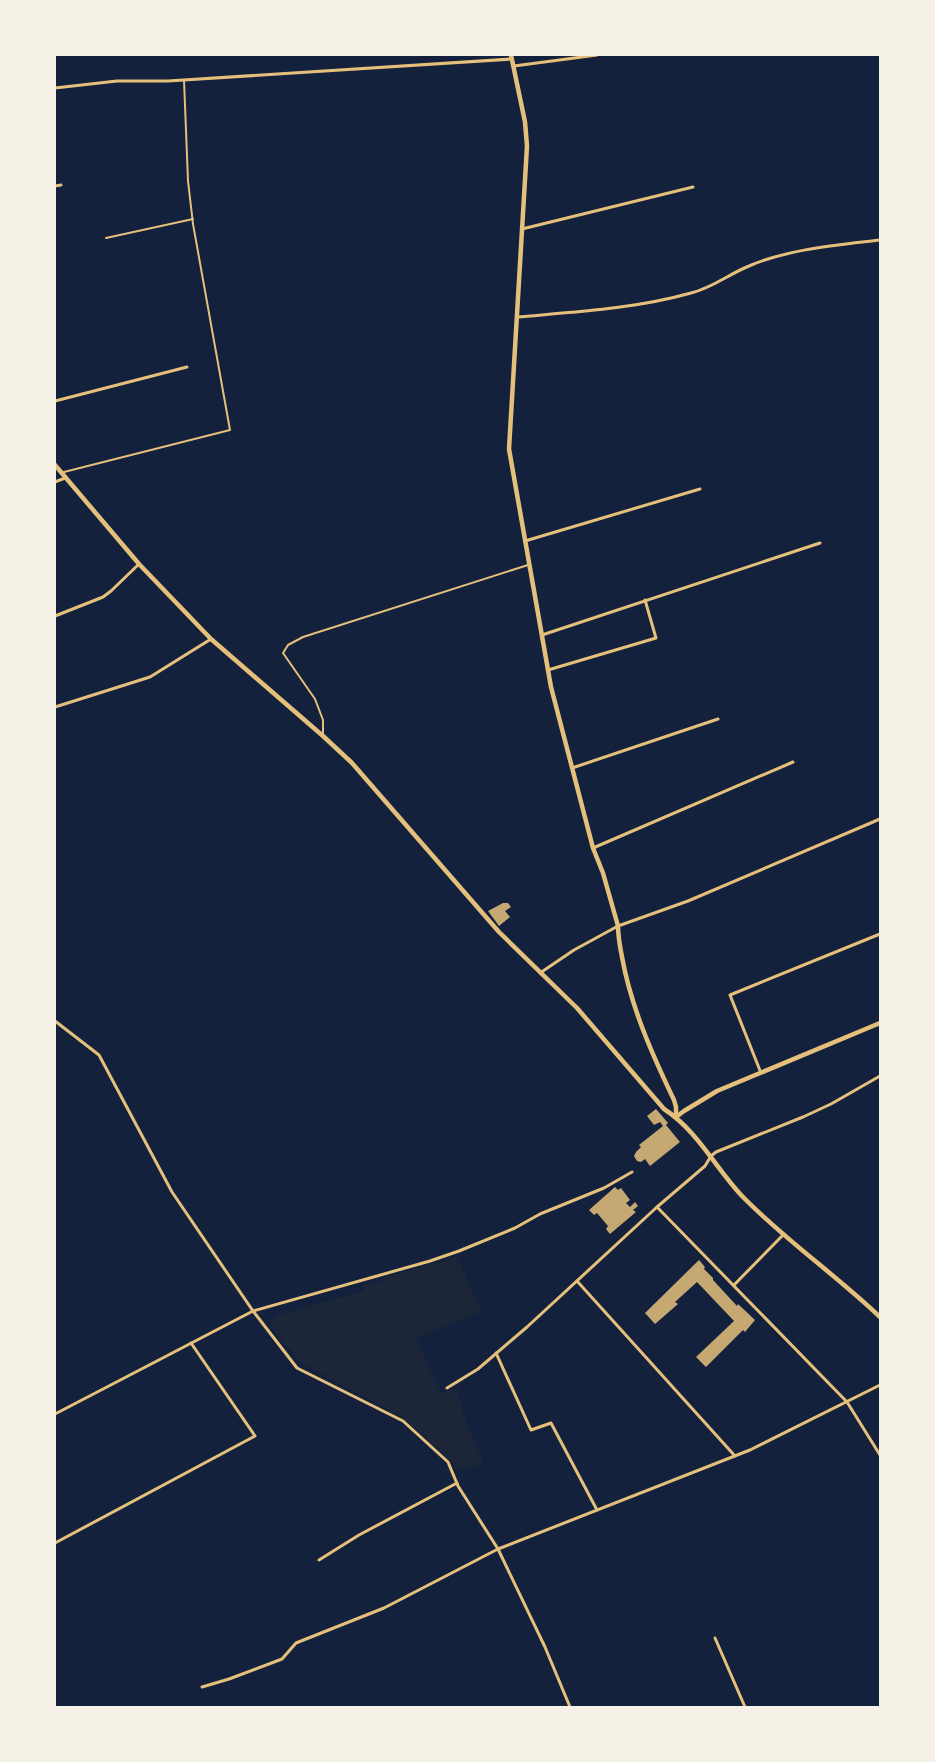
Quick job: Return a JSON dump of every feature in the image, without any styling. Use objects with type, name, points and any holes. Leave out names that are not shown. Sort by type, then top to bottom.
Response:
[{"type":"street","points":[[514,66],[597,55]]},
{"type":"street","points":[[55,88],[117,81],[184,80],[512,57],[527,135],[509,450],[548,670],[572,768],[593,848],[604,874],[618,926],[625,976],[642,1028],[674,1100],[676,1117]]},
{"type":"street","points":[[55,186],[61,184]]},
{"type":"street","points":[[522,229],[693,186]]},
{"type":"street","points":[[517,317],[592,310],[666,299],[691,293],[714,284],[750,265],[791,253],[880,240]]},
{"type":"street","points":[[55,400],[187,367]]},
{"type":"street","points":[[55,465],[139,564],[211,638],[352,763],[499,932],[577,1008],[664,1110],[676,1117],[742,1196],[855,1293],[880,1317]]},
{"type":"street","points":[[55,482],[65,478]]},
{"type":"street","points":[[525,540],[700,489]]},
{"type":"street","points":[[542,635],[820,543]]},
{"type":"street","points":[[55,616],[103,597],[139,564]]},
{"type":"street","points":[[548,670],[656,638],[645,600]]},
{"type":"street","points":[[55,707],[150,677],[211,638]]},
{"type":"street","points":[[572,768],[718,719]]},
{"type":"street","points":[[593,848],[793,762]]},
{"type":"street","points":[[540,973],[574,950],[618,926],[688,901],[880,819]]},
{"type":"street","points":[[761,1073],[730,995],[880,934]]},
{"type":"street","points":[[55,1021],[99,1055],[172,1192],[253,1310],[297,1368],[403,1421],[448,1462],[457,1483],[498,1549],[546,1647],[570,1707]]},
{"type":"street","points":[[676,1117],[684,1110],[717,1091],[880,1023]]},
{"type":"street","points":[[446,1388],[478,1369],[705,1166],[710,1156],[824,1107],[880,1076]]},
{"type":"street","points":[[55,1414],[253,1310],[459,1250],[515,1228],[540,1214],[604,1188],[632,1172]]},
{"type":"street","points":[[658,1207],[847,1402],[878,1448],[880,1455]]},
{"type":"street","points":[[734,1285],[784,1234]]},
{"type":"street","points":[[577,1281],[735,1456]]},
{"type":"street","points":[[55,1543],[255,1436],[191,1343]]},
{"type":"street","points":[[496,1353],[531,1430],[551,1423],[597,1510]]},
{"type":"street","points":[[202,1687],[282,1659],[296,1643],[384,1608],[498,1549],[735,1456],[880,1385]]},
{"type":"street","points":[[319,1560],[359,1535],[457,1483]]},
{"type":"street","points":[[715,1638],[745,1707]]},
{"type":"lane","points":[[61,473],[230,430],[188,181],[184,80]]},
{"type":"lane","points":[[106,238],[193,219]]},
{"type":"lane","points":[[323,736],[323,720],[315,699],[283,653],[288,645],[356,619],[529,564]]},
{"type":"shaded area","points":[[457,1257],[481,1311],[416,1339],[441,1393],[457,1387],[465,1420],[484,1463],[459,1471],[450,1459],[401,1417],[303,1364],[273,1330],[271,1321],[277,1315],[365,1291],[363,1285],[382,1281],[382,1278]]},
{"type":"building","points":[[503,903],[508,903],[511,907],[505,911],[510,917],[499,926],[488,911]]},
{"type":"building","points":[[656,1109],[680,1142],[650,1166],[645,1159],[641,1162],[637,1161],[634,1156],[641,1147],[639,1145],[663,1126],[660,1122],[654,1125],[647,1116]]},
{"type":"building","points":[[615,1187],[618,1190],[621,1188],[630,1200],[626,1203],[630,1207],[635,1202],[638,1206],[633,1210],[636,1212],[610,1234],[606,1229],[608,1226],[597,1213],[594,1215],[589,1210]]},
{"type":"building","points":[[699,1260],[713,1280],[737,1306],[738,1304],[755,1320],[745,1332],[743,1330],[706,1367],[696,1357],[734,1321],[697,1282],[675,1302],[678,1304],[655,1324],[645,1313]]}]
